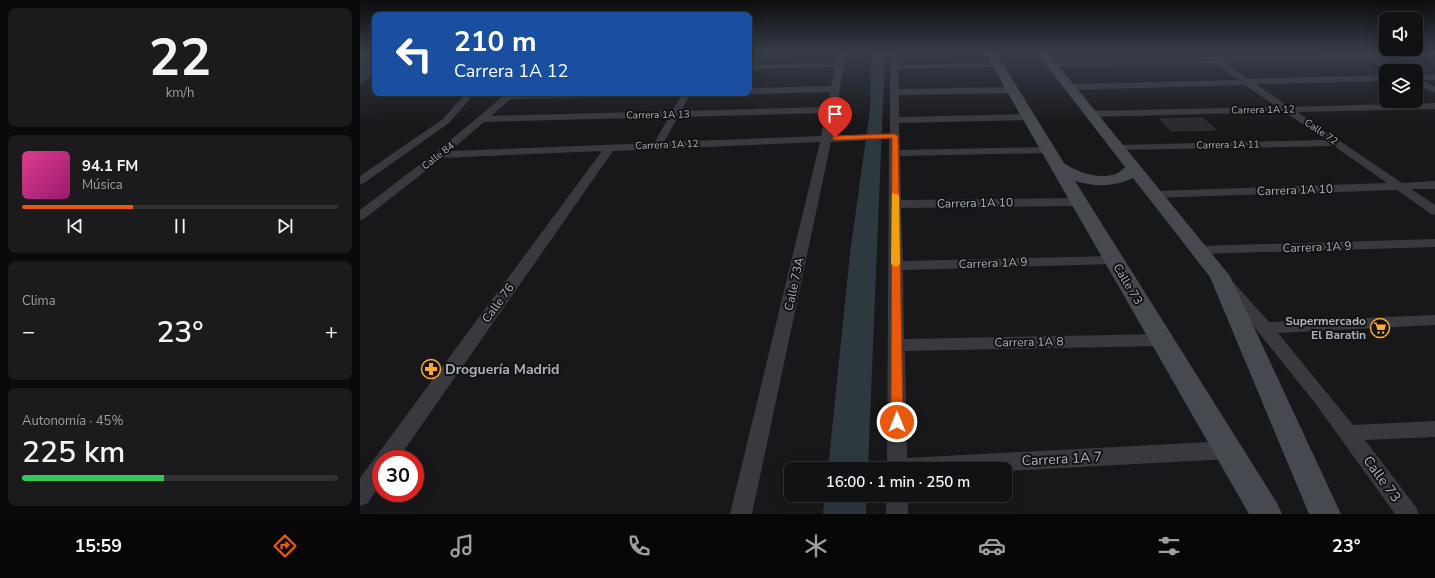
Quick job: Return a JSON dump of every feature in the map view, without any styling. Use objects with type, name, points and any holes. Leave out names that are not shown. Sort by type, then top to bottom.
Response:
[{"type":"main road","name":"Calle 73","points":[[1004,77],[1266,514]]},
{"type":"main road","name":"Calle 73","points":[[1061,77],[1220,276],[1325,514]]},
{"type":"main road","points":[[1053,158],[1063,171],[1072,175],[1095,180],[1118,179],[1131,172],[1133,168]]},
{"type":"street","name":"Calle 73A","points":[[741,514],[831,138],[832,110],[838,77]]},
{"type":"street","points":[[895,77],[895,120],[892,136],[895,154],[897,462]]},
{"type":"street","name":"Calle 72","points":[[1241,77],[1435,211]]},
{"type":"street","points":[[1423,78],[1435,77]]},
{"type":"street","points":[[1069,87],[1379,78]]},
{"type":"street","points":[[1423,84],[1435,90]]},
{"type":"street","points":[[752,91],[836,89]]},
{"type":"street","points":[[895,92],[1012,90]]},
{"type":"street","name":"Calle 84","points":[[360,181],[446,121],[467,96]]},
{"type":"street","name":"Calle 84","points":[[360,216],[484,119],[510,96]]},
{"type":"street","points":[[657,146],[685,96]]},
{"type":"street","name":"Carrera 1A 12","points":[[1090,114],[1435,106]]},
{"type":"street","name":"Carrera 1A 13","points":[[484,119],[832,110]]},
{"type":"street","points":[[895,120],[1028,117]]},
{"type":"street","name":"Carrera 1A 12","points":[[439,155],[892,136]]},
{"type":"street","name":"Carrera 1A 11","points":[[1118,148],[1337,143]]},
{"type":"street","name":"Calle 76","points":[[392,450],[610,148]]},
{"type":"street","points":[[895,154],[1053,158]]},
{"type":"street","name":"Carrera 1A 10","points":[[1155,195],[1435,185]]},
{"type":"street","name":"Carrera 1A 10","points":[[895,204],[1079,202]]},
{"type":"street","name":"Carrera 1A 9","points":[[1199,250],[1435,243]]},
{"type":"street","name":"Carrera 1A 9","points":[[896,266],[1114,260]]},
{"type":"street","name":"Calle 73","points":[[1220,276],[1266,328],[1349,433],[1408,514]]},
{"type":"street","points":[[1266,328],[1435,320]]},
{"type":"street","name":"Carrera 1A 8","points":[[896,345],[1162,340]]},
{"type":"street","points":[[1349,433],[1435,429]]},
{"type":"street","name":"Carrera 1A 7","points":[[1012,462],[1228,450]]},
{"type":"street","points":[[360,496],[372,479]]},
{"type":"street","points":[[897,502],[897,514]]},
{"type":"shaded area","points":[[360,77],[371,77],[360,84]]},
{"type":"shaded area","points":[[871,77],[884,77],[868,462],[829,462],[850,253],[870,110]]},
{"type":"shaded area","points":[[824,502],[867,502],[866,514],[823,514]]},
{"type":"building","points":[[1203,118],[1216,130],[1171,131],[1160,119]]},
{"type":"slow traffic","points":[[895,195],[896,264]]},
{"type":"place","name":"Supermercado El Baratin","points":[[1380,328]]},
{"type":"place","name":"Droguería Madrid","points":[[431,369]]},
{"type":"route","points":[[835,138],[895,136],[897,422]]}]
